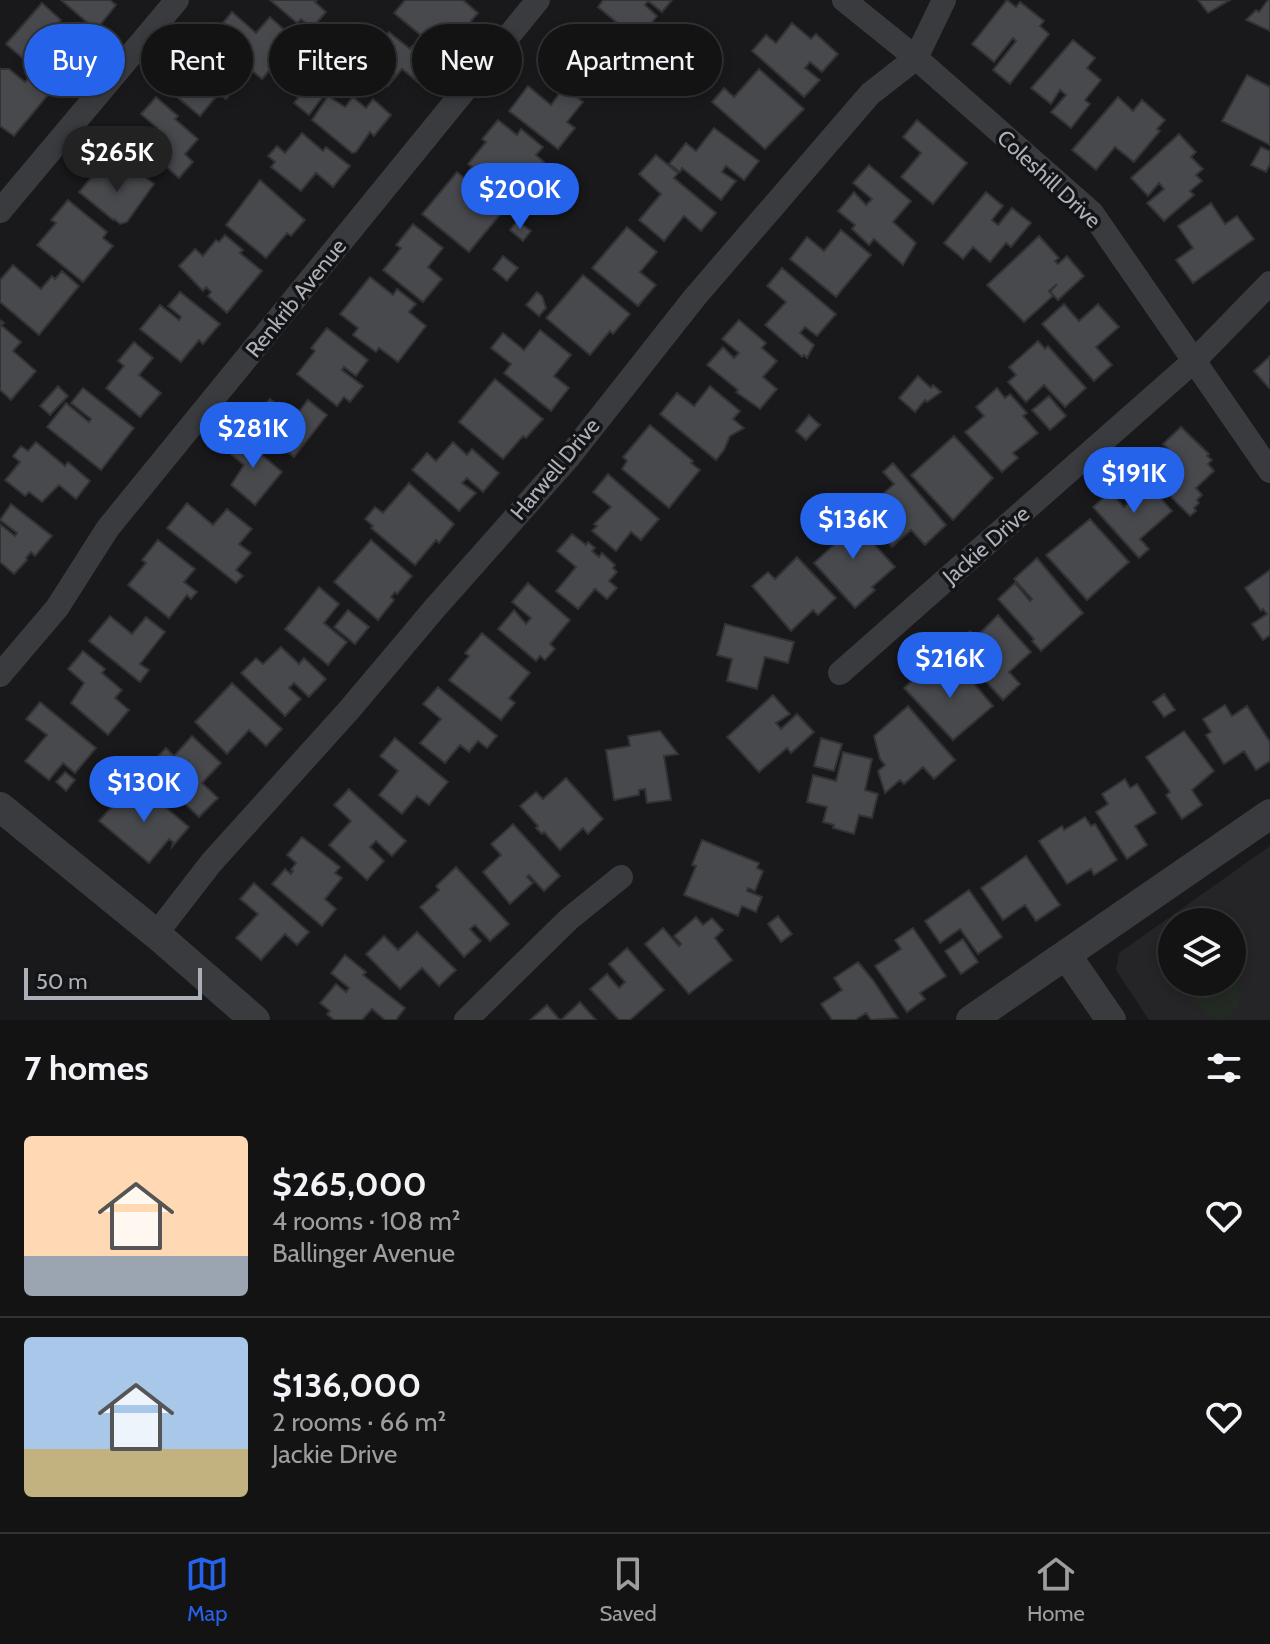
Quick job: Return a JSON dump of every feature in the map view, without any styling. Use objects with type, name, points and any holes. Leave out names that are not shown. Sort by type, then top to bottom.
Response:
[{"type":"street","points":[[0,211],[177,0]]},
{"type":"street","name":"Renkrib Avenue","points":[[0,675],[57,608],[108,528],[538,0]]},
{"type":"street","name":"Coleshill Drive","points":[[844,0],[916,58],[1092,213],[1270,471]]},
{"type":"street","name":"Harwell Drive","points":[[156,934],[211,863],[568,458],[695,297],[870,94],[916,58],[944,0]]},
{"type":"street","name":"Jackie Drive","points":[[840,673],[1195,360],[1270,283]]},
{"type":"street","points":[[0,807],[156,934],[255,1020]]},
{"type":"street","points":[[971,1020],[1270,814]]},
{"type":"street","points":[[466,1020],[569,919],[621,877]]},
{"type":"street","points":[[1067,956],[1111,1020]]},
{"type":"shaded area","points":[[1270,846],[1270,1020],[1149,1020],[1116,970],[1119,953],[1158,925],[1158,996],[1246,996],[1246,908],[1183,908]]},
{"type":"shaded area","points":[[1194,996],[1240,996],[1239,1006],[1224,1020],[1211,1016],[1193,1001]]},
{"type":"building","points":[[61,0],[110,0],[116,5],[101,24],[89,24]]},
{"type":"building","points":[[270,0],[317,0],[315,2],[326,12],[316,24],[307,24],[301,19],[297,23]]},
{"type":"building","points":[[405,0],[463,0],[478,13],[469,24],[412,24],[412,28],[394,13]]},
{"type":"building","points":[[603,0],[672,0],[662,12],[648,1],[645,5],[657,16],[651,24],[619,24],[598,7]]},
{"type":"building","points":[[1007,0],[1016,7],[1020,2],[1044,21],[1040,26],[1049,34],[1010,84],[993,70],[1016,41],[1013,38],[994,62],[972,44]]},
{"type":"building","points":[[1198,0],[1230,0],[1208,13]]},
{"type":"building","points":[[1268,0],[1270,31],[1246,20],[1256,10],[1259,12]]},
{"type":"building","points":[[42,3],[61,20],[58,24],[24,24],[24,59],[6,44]]},
{"type":"building","points":[[232,12],[246,24],[222,24]]},
{"type":"building","points":[[270,17],[278,24],[269,24],[269,71],[262,79],[253,72],[253,30],[256,33]]},
{"type":"building","points":[[792,23],[811,39],[816,34],[838,54],[822,72],[810,62],[805,68],[820,80],[804,97],[752,51],[766,35],[776,43]]},
{"type":"building","points":[[396,38],[410,49],[412,46],[412,77],[402,69],[396,76]]},
{"type":"building","points":[[1073,40],[1095,58],[1087,68],[1101,80],[1085,100],[1090,104],[1071,128],[1051,112],[1066,95],[1060,90],[1051,104],[1031,88]]},
{"type":"building","points":[[0,69],[9,69],[24,81],[24,96],[47,96],[14,136],[0,126]]},
{"type":"building","points":[[759,69],[804,109],[765,149],[712,102],[717,96],[722,96],[724,88],[734,97]]},
{"type":"building","points":[[1247,75],[1270,87],[1270,145],[1222,121]]},
{"type":"building","points":[[528,86],[551,105],[558,96],[575,96],[583,102],[567,122],[575,128],[558,149],[509,111]]},
{"type":"building","points":[[176,96],[217,96],[200,116]]},
{"type":"building","points":[[299,96],[322,98],[309,115],[294,103]]},
{"type":"building","points":[[328,96],[345,107],[353,97],[366,108],[373,99],[391,115],[374,136],[370,132],[352,153],[312,120]]},
{"type":"building","points":[[156,97],[198,139],[185,154],[193,162],[179,178],[144,147],[157,128],[141,114]]},
{"type":"building","points":[[1118,97],[1133,111],[1142,100],[1165,120],[1157,129],[1160,131],[1134,162],[1115,147],[1096,170],[1072,150]]},
{"type":"building","points":[[498,120],[517,135],[521,129],[543,147],[536,155],[544,162],[535,174],[526,167],[524,170],[544,187],[525,211],[502,193],[498,197],[468,172],[472,167],[468,164],[486,142],[482,139]]},
{"type":"building","points":[[917,120],[967,163],[933,204],[901,177],[921,153],[903,137]]},
{"type":"building","points":[[714,128],[759,161],[744,180],[726,166],[722,172],[736,181],[721,200],[682,168],[680,172],[669,164],[686,143],[696,151]]},
{"type":"building","points":[[302,133],[323,151],[326,147],[350,166],[333,187],[316,173],[301,191],[271,167],[275,162],[268,156],[277,146],[285,153]]},
{"type":"building","points":[[1179,134],[1196,152],[1191,157],[1203,169],[1196,175],[1202,181],[1190,191],[1194,195],[1164,221],[1147,203],[1164,189],[1159,183],[1148,196],[1131,178]]},
{"type":"building","points":[[1261,147],[1270,151],[1270,164],[1266,172],[1251,165]]},
{"type":"building","points":[[656,155],[678,173],[674,178],[716,213],[701,231],[684,216],[664,241],[639,220],[661,194],[639,174]]},
{"type":"building","points":[[869,165],[911,201],[893,222],[916,243],[903,265],[874,239],[869,245],[852,229],[855,225],[838,211],[854,192],[866,205],[872,199],[853,183]]},
{"type":"building","points":[[99,168],[118,183],[134,168],[154,184],[127,222],[120,224],[113,220],[79,192]]},
{"type":"building","points":[[457,172],[504,210],[469,252],[422,214]]},
{"type":"building","points":[[260,180],[305,220],[291,236],[287,233],[266,258],[226,225]]},
{"type":"building","points":[[986,192],[1003,206],[992,220],[998,225],[1012,208],[1031,223],[1011,247],[1006,243],[990,262],[973,247],[963,259],[944,243]]},
{"type":"building","points":[[68,200],[107,232],[103,238],[113,246],[83,282],[37,245],[56,223],[51,220]]},
{"type":"building","points":[[1211,203],[1225,224],[1237,216],[1254,239],[1193,283],[1176,260],[1193,248],[1178,226]]},
{"type":"building","points":[[517,221],[531,231],[523,241],[510,230]]},
{"type":"building","points":[[413,224],[443,248],[428,267],[442,279],[423,302],[383,270],[401,248],[396,245]]},
{"type":"building","points":[[627,227],[657,252],[640,272],[656,285],[638,306],[592,268]]},
{"type":"building","points":[[841,230],[871,255],[836,297],[790,259],[807,237],[824,251]]},
{"type":"building","points":[[225,235],[243,250],[240,253],[262,271],[227,313],[208,296],[211,292],[206,287],[203,291],[179,266],[195,249],[203,256],[216,240],[219,242]]},
{"type":"building","points":[[1039,236],[1059,258],[1055,261],[1058,264],[1067,256],[1084,276],[1058,300],[1050,292],[1057,284],[1049,291],[1053,296],[1024,322],[987,285]]},
{"type":"building","points":[[503,256],[518,268],[507,281],[493,269]]},
{"type":"building","points":[[13,265],[41,289],[52,276],[55,279],[62,271],[79,286],[39,335],[0,302],[0,280]]},
{"type":"building","points":[[782,268],[836,314],[817,336],[805,327],[800,333],[814,345],[807,358],[765,325],[786,302],[767,286]]},
{"type":"building","points":[[583,275],[630,314],[613,334],[610,331],[590,355],[546,318]]},
{"type":"building","points":[[370,277],[393,295],[397,289],[416,304],[409,312],[426,326],[398,362],[379,348],[376,352],[353,335],[358,328],[340,314]]},
{"type":"building","points":[[180,292],[220,324],[203,344],[199,340],[181,362],[140,329],[160,305],[179,320],[181,317],[168,306]]},
{"type":"building","points":[[537,292],[546,308],[539,316],[526,305]]},
{"type":"building","points":[[1064,304],[1079,321],[1098,304],[1119,327],[1096,347],[1112,365],[1094,381],[1042,324]]},
{"type":"building","points":[[0,320],[4,323],[1,325],[21,342],[13,351],[36,371],[11,400],[0,390]]},
{"type":"building","points":[[739,320],[766,343],[762,348],[777,361],[763,377],[777,389],[760,409],[707,365],[723,347],[734,358],[739,353],[722,339]]},
{"type":"building","points":[[327,328],[368,360],[356,376],[344,367],[342,370],[363,386],[350,402],[344,397],[337,406],[297,374],[315,351],[311,348]]},
{"type":"building","points":[[540,330],[571,355],[554,376],[569,388],[551,411],[504,373],[511,364],[491,348],[503,333],[524,350]]},
{"type":"building","points":[[1038,341],[1045,349],[1048,346],[1086,388],[1065,407],[1044,385],[1026,402],[1008,382],[1016,375],[1009,367]]},
{"type":"building","points":[[134,342],[153,358],[139,375],[161,393],[140,417],[106,388],[124,366],[118,361]]},
{"type":"building","points":[[1270,356],[1270,387],[1269,388],[1254,371]]},
{"type":"building","points":[[918,376],[931,388],[933,385],[941,392],[927,402],[925,400],[915,412],[899,398]]},
{"type":"building","points":[[495,379],[543,419],[503,459],[459,422]]},
{"type":"building","points":[[58,386],[68,396],[50,415],[40,406]]},
{"type":"building","points":[[710,386],[740,411],[733,419],[744,428],[730,436],[716,460],[660,414],[677,393],[694,406]]},
{"type":"building","points":[[83,388],[134,428],[101,470],[47,427],[66,403],[89,422],[91,419],[71,403]]},
{"type":"building","points":[[997,388],[1005,398],[1010,394],[1027,413],[1023,416],[1038,433],[1013,453],[1018,458],[1002,472],[965,432],[984,416],[976,407]]},
{"type":"building","points":[[1049,396],[1066,416],[1050,430],[1032,410]]},
{"type":"building","points":[[270,399],[296,415],[308,400],[327,415],[294,457],[251,423]]},
{"type":"building","points":[[809,415],[820,425],[806,440],[796,431]]},
{"type":"building","points":[[650,425],[700,470],[669,508],[622,469],[627,461],[623,457]]},
{"type":"building","points":[[1181,427],[1209,454],[1207,456],[1212,460],[1208,464],[1214,471],[1196,488],[1202,495],[1194,508],[1196,511],[1190,516],[1169,495],[1167,497],[1156,485],[1159,483],[1144,468],[1162,451],[1165,454],[1169,450],[1163,444]]},
{"type":"building","points":[[242,433],[265,451],[262,455],[282,472],[255,505],[231,485],[244,465],[227,451]]},
{"type":"building","points":[[954,436],[993,478],[953,520],[911,475]]},
{"type":"building","points":[[36,442],[65,466],[68,462],[90,481],[76,499],[59,485],[42,502],[29,492],[25,496],[5,480],[20,462],[13,456],[21,446],[28,451]]},
{"type":"building","points":[[453,442],[467,455],[472,449],[499,473],[483,492],[467,478],[462,483],[476,493],[459,511],[412,470],[427,453],[436,461]]},
{"type":"building","points":[[893,463],[946,525],[925,545],[911,530],[892,547],[862,513],[894,484],[883,472]]},
{"type":"building","points":[[608,474],[659,519],[641,540],[631,532],[616,551],[592,531],[597,526],[594,524],[611,507],[593,492]]},
{"type":"building","points":[[1144,479],[1172,511],[1140,539],[1149,549],[1139,558],[1093,507],[1110,492],[1124,507],[1130,501],[1125,496]]},
{"type":"building","points":[[409,483],[454,524],[415,565],[371,528],[373,526],[365,519],[375,507],[383,513]]},
{"type":"building","points":[[187,503],[213,525],[227,509],[252,529],[239,544],[251,553],[236,570],[243,576],[236,583],[167,528]]},
{"type":"building","points":[[11,504],[52,536],[35,556],[31,552],[14,574],[0,562],[0,524],[15,536],[17,533],[0,520]]},
{"type":"building","points":[[844,511],[895,567],[872,587],[875,590],[855,608],[814,563],[839,540],[827,526]]},
{"type":"building","points":[[1090,519],[1129,562],[1087,600],[1046,555]]},
{"type":"building","points":[[572,534],[586,545],[588,542],[599,557],[602,553],[615,565],[613,568],[617,572],[609,581],[617,588],[607,599],[595,589],[578,609],[556,591],[576,567],[557,551]]},
{"type":"building","points":[[158,540],[195,569],[184,582],[197,592],[191,599],[187,595],[169,618],[128,585],[146,563],[142,560]]},
{"type":"building","points":[[371,540],[412,576],[391,597],[394,600],[378,620],[334,582]]},
{"type":"building","points":[[797,557],[836,598],[818,615],[813,610],[791,631],[752,586],[768,572],[775,579]]},
{"type":"building","points":[[1037,558],[1083,613],[1041,651],[998,599],[1015,583],[1030,601],[1032,599],[1014,579]]},
{"type":"building","points":[[1270,570],[1270,635],[1263,640],[1252,624],[1267,614],[1263,609],[1261,611],[1245,588]]},
{"type":"building","points":[[528,583],[570,620],[550,644],[555,649],[545,660],[540,656],[536,661],[498,629],[514,610],[526,624],[531,618],[512,602]]},
{"type":"building","points":[[319,587],[339,604],[324,623],[347,642],[328,665],[285,629]]},
{"type":"building","points":[[348,610],[369,627],[355,644],[334,627]]},
{"type":"building","points":[[998,615],[1031,652],[1009,672],[1020,684],[1003,700],[953,646],[970,631],[976,637]]},
{"type":"building","points":[[110,616],[132,634],[146,617],[165,632],[140,664],[149,670],[140,682],[89,641]]},
{"type":"building","points":[[725,624],[794,642],[788,663],[765,657],[757,689],[727,681],[732,659],[717,655]]},
{"type":"building","points":[[482,633],[530,673],[509,698],[515,703],[501,720],[449,680],[469,656],[465,653]]},
{"type":"building","points":[[281,647],[299,664],[304,658],[326,679],[309,697],[294,683],[289,688],[301,699],[285,716],[241,673],[256,658],[263,664]]},
{"type":"building","points":[[83,651],[105,669],[102,673],[122,690],[115,698],[129,710],[108,735],[71,703],[84,683],[68,669]]},
{"type":"building","points":[[959,666],[993,706],[953,740],[904,688],[924,669],[937,683]]},
{"type":"building","points":[[232,683],[282,729],[266,746],[249,730],[227,754],[195,722]]},
{"type":"building","points":[[438,687],[497,736],[487,748],[478,741],[469,752],[460,745],[445,763],[420,743],[441,719],[423,704]]},
{"type":"building","points":[[1164,694],[1175,710],[1164,717],[1153,702]]},
{"type":"building","points":[[773,695],[790,714],[776,723],[781,729],[797,714],[814,732],[791,753],[787,748],[759,772],[727,737]]},
{"type":"building","points":[[40,702],[96,748],[75,773],[63,763],[49,780],[25,761],[47,735],[26,719]]},
{"type":"building","points":[[1225,705],[1232,716],[1247,706],[1270,742],[1270,761],[1256,770],[1244,751],[1224,764],[1206,735],[1211,732],[1203,719]]},
{"type":"building","points":[[908,706],[955,760],[934,779],[923,767],[904,784],[900,780],[885,793],[878,771],[885,765],[880,759],[874,736]]},
{"type":"building","points":[[660,731],[678,754],[664,756],[671,800],[647,803],[645,789],[639,790],[639,795],[614,800],[606,750],[630,746],[628,736]]},
{"type":"building","points":[[1184,731],[1214,771],[1192,790],[1202,805],[1182,819],[1166,795],[1170,792],[1146,757]]},
{"type":"building","points":[[192,736],[221,763],[202,783],[218,798],[199,817],[147,768],[166,748],[174,756]]},
{"type":"building","points":[[395,738],[448,782],[429,805],[417,796],[402,814],[379,795],[398,771],[380,756]]},
{"type":"building","points":[[821,738],[842,744],[834,771],[814,766]]},
{"type":"building","points":[[843,752],[872,759],[865,790],[878,794],[872,818],[859,815],[854,834],[823,822],[827,807],[807,802],[813,775],[836,781]]},
{"type":"building","points":[[121,763],[131,772],[123,782],[112,774]]},
{"type":"building","points":[[65,772],[75,780],[66,791],[56,782]]},
{"type":"building","points":[[566,778],[603,819],[588,834],[583,828],[560,850],[544,832],[542,834],[536,828],[538,826],[520,806],[536,792],[543,799]]},
{"type":"building","points":[[1125,779],[1130,788],[1137,784],[1156,813],[1135,826],[1147,845],[1127,859],[1096,812],[1108,804],[1102,794]]},
{"type":"building","points":[[143,788],[189,827],[172,847],[173,842],[169,839],[149,863],[99,821],[124,793],[132,800]]},
{"type":"building","points":[[349,789],[406,841],[392,856],[376,841],[370,847],[384,861],[367,880],[329,845],[351,821],[334,805]]},
{"type":"building","points":[[1085,817],[1091,826],[1095,824],[1117,860],[1094,875],[1091,869],[1067,884],[1039,841],[1062,826],[1064,830]]},
{"type":"building","points":[[513,824],[560,876],[544,891],[529,875],[527,877],[533,883],[510,904],[483,872],[501,855],[491,844]]},
{"type":"building","points":[[302,837],[340,867],[335,873],[342,878],[325,899],[336,909],[322,926],[272,884],[285,869],[291,874],[293,871],[296,863],[287,855]]},
{"type":"building","points":[[702,840],[759,863],[757,868],[763,871],[755,891],[748,888],[747,891],[762,897],[756,912],[742,906],[738,916],[684,895]]},
{"type":"building","points":[[1026,856],[1060,905],[1036,921],[1025,905],[1003,920],[981,888]]},
{"type":"building","points":[[456,867],[509,924],[490,941],[475,925],[470,929],[481,941],[464,957],[420,907],[439,890],[436,886]]},
{"type":"building","points":[[254,883],[309,932],[297,945],[285,934],[261,960],[236,938],[258,914],[240,899]]},
{"type":"building","points":[[969,890],[1002,937],[978,954],[960,929],[940,943],[925,921]]},
{"type":"building","points":[[778,916],[792,934],[781,942],[768,924]]},
{"type":"building","points":[[696,917],[703,925],[712,918],[723,930],[715,938],[732,960],[689,994],[645,944],[663,928],[679,946],[681,944],[674,936]]},
{"type":"building","points":[[913,928],[946,976],[920,993],[925,999],[907,1012],[875,966],[901,949],[895,940]]},
{"type":"building","points":[[417,932],[456,970],[439,986],[422,968],[400,989],[366,954],[384,936],[398,950]]},
{"type":"building","points":[[963,939],[978,962],[961,974],[945,951]]},
{"type":"building","points":[[627,948],[664,990],[630,1020],[619,1020],[590,989],[607,974],[619,988],[625,982],[609,964]]},
{"type":"building","points":[[345,955],[366,972],[363,975],[405,1008],[396,1020],[385,1020],[372,1009],[362,1020],[334,1020],[327,1014],[330,1011],[320,1003],[336,984],[346,992],[349,988],[331,973]]},
{"type":"building","points":[[858,962],[898,1018],[871,1020],[866,1013],[855,1020],[832,1020],[821,1004],[842,990],[834,978]]},
{"type":"building","points":[[580,1002],[596,1020],[561,1020]]},
{"type":"building","points":[[547,1005],[560,1020],[530,1020]]}]
